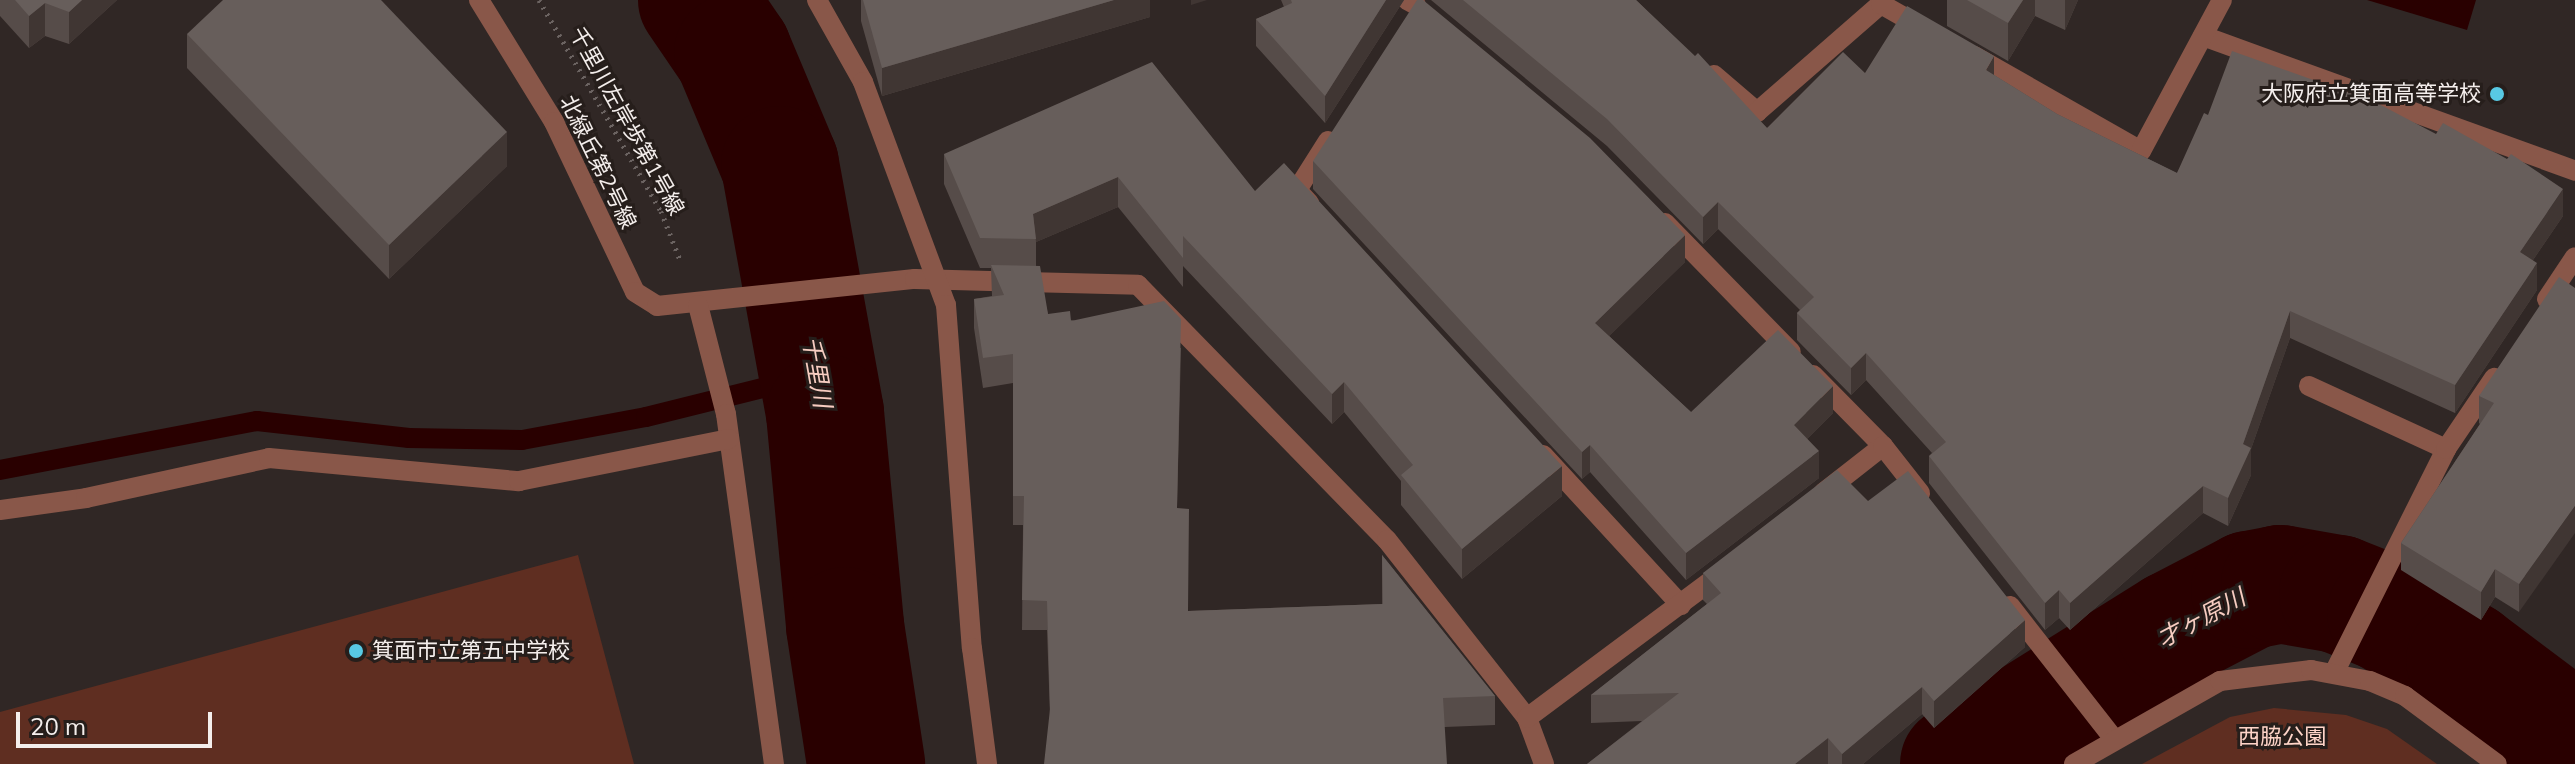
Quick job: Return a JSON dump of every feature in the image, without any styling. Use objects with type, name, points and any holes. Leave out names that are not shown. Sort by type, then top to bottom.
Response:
[{"type":"street","name":"北緑丘第2号線","points":[[479,0],[554,122],[635,292],[657,306],[698,305],[915,279],[937,283],[1138,285],[1387,540],[1527,718],[1544,764]]},
{"type":"street","points":[[817,0],[863,82],[946,305],[972,648],[987,764]]},
{"type":"street","points":[[1699,61],[1757,112],[1881,4],[2141,151],[2222,0]]},
{"type":"street","points":[[2203,36],[2575,171]]},
{"type":"street","points":[[1329,224],[1297,190],[1339,124]]},
{"type":"street","points":[[1654,212],[1883,446],[1931,507]]},
{"type":"street","points":[[2532,321],[2575,257]]},
{"type":"street","points":[[698,305],[726,414],[774,764]]},
{"type":"street","points":[[2334,673],[2446,449],[2506,359]]},
{"type":"street","points":[[2309,386],[2446,449]]},
{"type":"street","points":[[0,510],[86,498],[269,458],[519,481],[729,439]]},
{"type":"street","points":[[1532,443],[1681,605]]},
{"type":"street","points":[[1800,511],[1883,446]]},
{"type":"street","points":[[1527,718],[1741,558]]},
{"type":"street","points":[[1999,593],[2114,739]]},
{"type":"street","points":[[2074,764],[2220,681],[2269,672],[2334,673],[2405,696],[2497,764]]},
{"type":"path","name":"千里川左岸歩第1号線","points":[[539,0],[661,211],[698,305]]},
{"type":"green space","points":[[578,555],[634,764],[0,764],[0,712]]},
{"type":"green space","name":"西脇公園","points":[[2274,708],[2346,715],[2387,729],[2437,764],[2142,764],[2230,717]]},
{"type":"shaded area","points":[[2367,0],[2476,0],[2467,30]]},
{"type":"building","points":[[15,0],[82,0],[69,12],[45,3],[29,16]]},
{"type":"building","points":[[223,0],[381,0],[507,132],[389,245],[187,34]]},
{"type":"building","points":[[863,0],[1114,0],[882,68]]},
{"type":"building","points":[[1291,0],[1386,0],[1325,96],[1256,19],[1292,3]]},
{"type":"building","points":[[1417,0],[1423,0],[1590,138],[1685,235],[1595,323],[1691,412],[1778,330],[1833,386],[1794,425],[1819,451],[1686,553],[1590,445],[1582,452],[1313,161]]},
{"type":"building","points":[[1463,0],[1636,0],[1695,56],[1698,53],[1767,128],[1843,52],[1865,73],[1907,6],[1994,56],[1986,70],[2057,114],[2177,173],[2204,113],[2208,115],[2232,51],[2375,102],[2436,134],[2443,123],[2507,159],[2511,154],[2563,189],[2520,252],[2537,263],[2455,385],[2290,311],[2243,444],[2251,448],[2228,498],[2203,486],[2070,603],[2059,590],[2045,603],[1929,456],[1946,442],[1866,353],[1851,368],[1797,313],[1814,297],[1718,202],[1703,217],[1607,119]]},
{"type":"building","points":[[1967,0],[2023,0],[2008,23]]},
{"type":"building","points":[[1152,62],[1255,191],[1284,163],[1562,466],[1462,549],[1401,475],[1413,465],[1344,382],[1332,394],[1183,236],[1183,258],[1118,177],[1033,214],[1036,239],[980,238],[944,154]]},
{"type":"building","points":[[991,265],[1040,266],[1048,314],[1070,311],[1071,321],[1164,301],[1181,319],[1177,508],[1189,509],[1188,611],[1383,604],[1382,555],[1495,696],[1443,698],[1447,764],[1044,764],[1050,709],[1047,601],[1022,600],[1024,496],[1013,496],[1013,354],[983,358],[974,299],[1004,295]]},
{"type":"building","points":[[2559,277],[2575,288],[2575,506],[2519,584],[2495,569],[2481,592],[2401,543],[2494,403],[2479,396]]},
{"type":"building","points":[[1837,470],[1868,501],[1908,471],[2025,620],[1934,701],[1922,687],[1842,754],[1828,738],[1795,764],[1587,764],[1679,693],[1591,695],[1721,593],[1703,573]]},
{"type":"waterway","name":"千里川","points":[[697,0],[733,53],[780,165],[825,413],[845,626],[866,764]]},
{"type":"waterway","points":[[0,470],[257,421],[409,438],[522,440],[646,417],[819,374]]},
{"type":"waterway","name":"才ヶ原川","points":[[1959,764],[2175,629],[2250,590],[2280,584],[2338,594],[2386,613],[2465,660],[2575,743]]},
{"type":"place","name":"大阪府立箕面高等学校","points":[[2497,94]]},
{"type":"place","name":"箕面市立第五中学校","points":[[356,651]]}]
